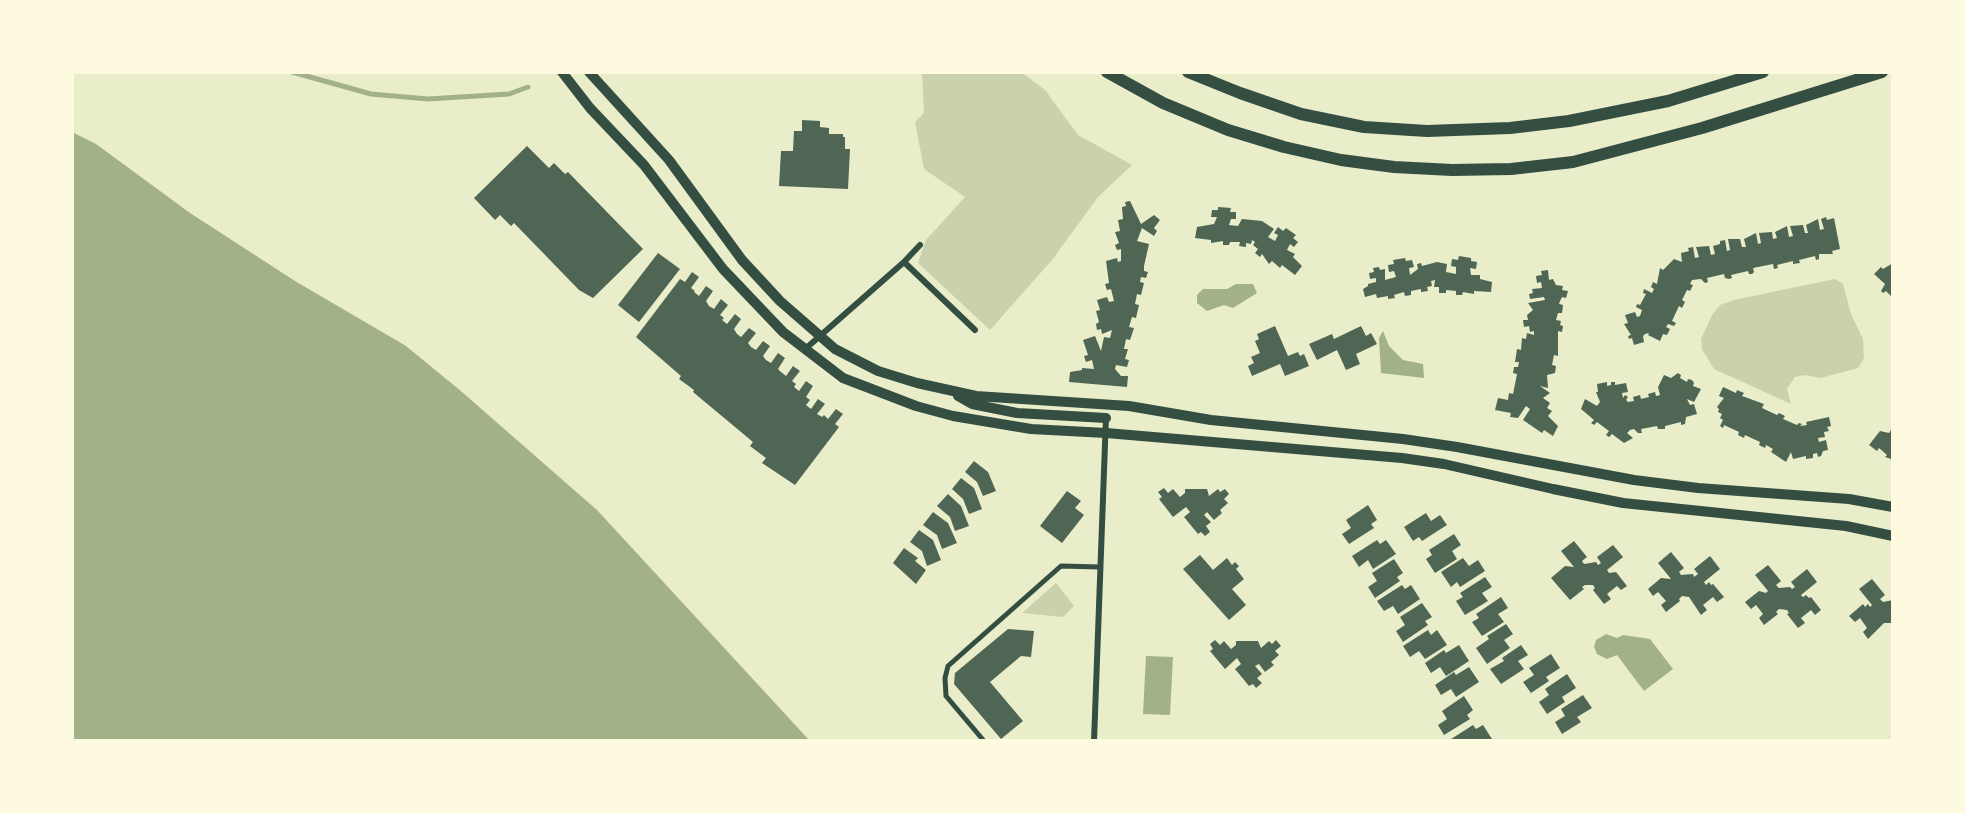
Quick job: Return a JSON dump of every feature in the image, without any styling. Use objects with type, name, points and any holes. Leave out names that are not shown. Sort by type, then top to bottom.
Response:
[{"type":"highway","points":[[1107,72],[1163,103],[1228,130],[1284,147],[1341,160],[1452,170],[1511,169],[1573,162],[1702,128],[1882,72]]},
{"type":"highway","points":[[1188,72],[1301,114],[1364,127],[1427,131],[1510,128],[1569,121],[1668,101],[1763,72]]},
{"type":"main road","points":[[562,72],[590,108],[659,183],[723,269],[765,315],[804,350],[843,378],[867,388],[953,416],[1031,429],[1402,458],[1471,469],[1623,503],[1846,526],[1893,536]]},
{"type":"main road","points":[[589,72],[669,160],[742,260],[780,301],[820,337],[854,361],[900,378],[945,390],[1014,400],[1107,404],[1211,420],[1444,445],[1634,480],[1849,499],[1893,507]]},
{"type":"main road","points":[[945,390],[972,404],[994,409],[1106,418]]},
{"type":"street","points":[[804,350],[920,245]]},
{"type":"street","points":[[904,262],[975,330]]},
{"type":"street","points":[[1094,741],[1107,404]]},
{"type":"street","points":[[984,741],[946,696],[948,666],[1061,566],[1100,567]]},
{"type":"shaded area","points":[[922,72],[1021,72],[1045,90],[1078,135],[1132,165],[1098,197],[1052,260],[990,330],[918,263],[926,240],[965,197],[924,169],[915,122],[924,113]]},
{"type":"shaded area","points":[[72,132],[96,144],[190,213],[295,281],[406,346],[462,392],[597,510],[810,741],[72,741]]},
{"type":"shaded area","points":[[1835,279],[1843,284],[1851,314],[1863,339],[1864,358],[1858,368],[1821,378],[1795,377],[1787,389],[1791,404],[1714,369],[1702,349],[1701,339],[1720,305]]},
{"type":"shaded area","points":[[1236,284],[1253,284],[1257,293],[1233,308],[1224,305],[1207,311],[1197,303],[1197,295],[1203,289],[1227,289]]},
{"type":"shaded area","points":[[1383,331],[1389,346],[1403,360],[1423,364],[1424,378],[1381,373],[1379,338]]},
{"type":"shaded area","points":[[1056,583],[1074,606],[1063,617],[1022,613]]},
{"type":"shaded area","points":[[1606,634],[1617,638],[1623,635],[1650,639],[1673,669],[1644,691],[1617,655],[1607,659],[1597,654],[1594,647],[1596,640]]},
{"type":"shaded area","points":[[1146,656],[1173,657],[1170,715],[1143,714]]},
{"type":"building","points":[[802,120],[820,121],[820,127],[829,128],[829,134],[843,134],[845,137],[845,149],[850,149],[848,189],[779,186],[781,151],[793,151],[794,131],[802,131]]},
{"type":"building","points":[[527,146],[549,168],[554,163],[565,174],[568,172],[643,249],[593,298],[579,290],[514,223],[511,226],[500,215],[495,220],[474,198]]},
{"type":"building","points":[[1130,201],[1141,224],[1154,215],[1160,220],[1154,228],[1157,231],[1154,236],[1142,228],[1137,241],[1149,244],[1144,266],[1144,271],[1148,272],[1146,278],[1141,277],[1140,282],[1144,283],[1141,295],[1137,294],[1135,304],[1139,305],[1136,318],[1132,317],[1129,327],[1134,328],[1130,340],[1126,339],[1127,367],[1116,365],[1115,369],[1121,376],[1128,376],[1127,387],[1069,382],[1070,372],[1082,368],[1094,369],[1092,360],[1086,362],[1084,356],[1088,355],[1083,340],[1095,336],[1101,351],[1104,337],[1110,338],[1112,330],[1102,334],[1101,329],[1097,330],[1096,324],[1099,322],[1096,311],[1100,310],[1097,300],[1107,297],[1109,302],[1114,301],[1111,289],[1107,290],[1105,284],[1109,283],[1106,261],[1117,258],[1118,262],[1121,261],[1121,249],[1117,250],[1115,245],[1119,243],[1115,232],[1120,231],[1118,220],[1123,219],[1122,207]]},
{"type":"building","points":[[1218,207],[1231,208],[1230,212],[1236,212],[1236,219],[1231,219],[1229,225],[1238,226],[1242,219],[1262,221],[1274,229],[1268,237],[1275,241],[1278,235],[1274,233],[1278,227],[1296,235],[1293,238],[1298,242],[1294,247],[1290,244],[1287,250],[1295,254],[1293,257],[1302,266],[1295,275],[1282,265],[1280,268],[1272,261],[1269,264],[1262,254],[1260,257],[1255,253],[1258,249],[1252,240],[1251,244],[1246,243],[1246,247],[1239,246],[1240,242],[1223,245],[1223,241],[1211,243],[1211,240],[1195,238],[1197,227],[1214,224],[1217,217],[1211,217],[1212,210],[1218,210]]},
{"type":"building","points":[[1826,217],[1827,220],[1834,218],[1840,249],[1832,251],[1833,254],[1819,254],[1816,260],[1815,256],[1799,260],[1800,263],[1793,264],[1793,261],[1777,265],[1778,268],[1774,269],[1773,264],[1753,268],[1752,274],[1748,271],[1731,275],[1729,279],[1724,274],[1707,278],[1708,282],[1705,283],[1701,279],[1692,280],[1690,291],[1687,290],[1682,300],[1685,302],[1682,308],[1679,306],[1672,321],[1676,323],[1666,327],[1670,329],[1667,335],[1663,334],[1660,341],[1649,333],[1645,334],[1644,342],[1634,345],[1632,338],[1629,339],[1631,335],[1624,324],[1628,323],[1625,315],[1635,312],[1637,317],[1640,316],[1642,310],[1636,307],[1646,294],[1643,293],[1644,289],[1652,293],[1654,289],[1651,287],[1653,282],[1657,284],[1660,268],[1663,270],[1674,259],[1682,262],[1681,253],[1689,251],[1688,248],[1693,247],[1695,258],[1699,257],[1696,247],[1709,246],[1711,255],[1715,254],[1713,246],[1720,244],[1720,241],[1725,240],[1727,251],[1730,250],[1728,239],[1740,239],[1742,247],[1746,247],[1744,239],[1756,233],[1758,244],[1761,243],[1759,233],[1772,232],[1773,239],[1777,238],[1775,232],[1787,226],[1789,237],[1793,236],[1790,226],[1803,225],[1805,233],[1808,233],[1806,225],[1818,219],[1820,230],[1824,229],[1821,219]]},
{"type":"building","points":[[658,253],[680,269],[639,322],[618,305]]},
{"type":"building","points":[[1459,256],[1477,262],[1476,269],[1470,268],[1471,275],[1480,275],[1480,279],[1492,282],[1491,292],[1474,291],[1474,294],[1463,292],[1456,295],[1456,291],[1446,290],[1446,293],[1439,293],[1439,287],[1434,287],[1435,280],[1431,281],[1432,286],[1427,287],[1428,291],[1411,291],[1411,295],[1405,296],[1404,292],[1388,299],[1388,296],[1377,298],[1376,294],[1365,297],[1363,289],[1376,282],[1376,278],[1370,279],[1369,273],[1374,272],[1373,268],[1385,269],[1385,280],[1396,277],[1394,271],[1389,272],[1388,265],[1394,264],[1393,260],[1405,258],[1406,261],[1412,260],[1414,267],[1409,268],[1410,275],[1418,269],[1417,264],[1421,263],[1422,266],[1437,262],[1447,264],[1446,272],[1456,274],[1456,267],[1451,266],[1452,259],[1458,260]]},
{"type":"building","points":[[1893,263],[1893,298],[1886,291],[1881,291],[1885,284],[1874,274],[1881,267],[1883,269]]},
{"type":"building","points":[[1548,270],[1549,280],[1553,279],[1556,285],[1563,286],[1562,290],[1568,291],[1566,298],[1562,297],[1560,301],[1562,313],[1558,313],[1556,320],[1561,321],[1560,325],[1563,326],[1562,332],[1558,331],[1558,356],[1554,355],[1552,365],[1556,366],[1555,373],[1547,375],[1548,388],[1540,386],[1550,393],[1543,398],[1550,403],[1547,408],[1552,411],[1548,416],[1558,426],[1553,436],[1544,430],[1542,433],[1523,420],[1530,409],[1526,406],[1518,418],[1510,417],[1511,413],[1495,410],[1498,398],[1508,400],[1509,393],[1513,394],[1517,374],[1513,373],[1514,367],[1518,367],[1519,362],[1515,362],[1517,349],[1521,350],[1522,338],[1526,339],[1527,333],[1534,335],[1529,326],[1524,327],[1523,320],[1528,320],[1527,315],[1533,310],[1528,303],[1545,300],[1544,297],[1530,299],[1529,294],[1533,293],[1532,289],[1542,288],[1536,276]]},
{"type":"building","points":[[692,272],[699,277],[691,288],[694,292],[699,296],[706,286],[713,291],[706,301],[709,306],[714,309],[721,299],[728,305],[720,315],[724,318],[722,320],[727,324],[735,314],[741,319],[734,329],[737,334],[741,337],[749,328],[756,333],[748,343],[751,347],[756,350],[763,341],[770,346],[763,356],[766,360],[771,363],[778,353],[785,358],[778,369],[781,372],[786,376],[793,366],[800,371],[792,381],[796,384],[794,387],[799,391],[806,381],[813,386],[806,397],[810,400],[806,405],[811,409],[818,399],[825,404],[817,414],[822,417],[824,415],[828,419],[836,409],[843,414],[835,424],[839,427],[795,485],[762,463],[766,458],[750,446],[753,442],[693,392],[679,379],[681,376],[636,337],[680,279],[685,282]]},
{"type":"building","points":[[1275,326],[1288,356],[1298,352],[1300,356],[1304,354],[1309,366],[1285,376],[1280,364],[1252,376],[1248,366],[1254,363],[1251,357],[1260,353],[1255,341],[1259,339],[1257,334]]},
{"type":"building","points":[[1361,326],[1366,336],[1371,333],[1377,344],[1356,354],[1360,364],[1346,370],[1337,350],[1317,360],[1309,344],[1332,334],[1334,339]]},
{"type":"building","points":[[1678,373],[1680,378],[1687,382],[1688,379],[1692,380],[1693,386],[1701,389],[1694,402],[1687,399],[1690,405],[1694,404],[1697,414],[1686,417],[1685,424],[1665,426],[1665,429],[1658,429],[1657,426],[1641,429],[1642,433],[1630,430],[1627,433],[1633,438],[1624,443],[1612,434],[1609,437],[1606,435],[1609,431],[1597,422],[1594,425],[1591,423],[1594,420],[1581,409],[1585,399],[1597,406],[1600,402],[1597,384],[1626,383],[1628,392],[1622,393],[1623,398],[1625,395],[1628,397],[1628,402],[1640,395],[1641,399],[1655,392],[1656,396],[1660,395],[1658,387],[1664,375],[1671,378]]},
{"type":"building","points":[[1723,387],[1744,393],[1742,396],[1764,404],[1762,408],[1777,415],[1779,413],[1785,416],[1783,419],[1797,425],[1802,424],[1800,426],[1829,417],[1829,431],[1824,432],[1825,437],[1818,438],[1819,442],[1826,440],[1828,450],[1823,451],[1821,456],[1818,457],[1817,453],[1813,454],[1813,458],[1806,459],[1806,456],[1793,459],[1791,452],[1786,462],[1766,445],[1765,448],[1759,445],[1760,442],[1745,435],[1744,438],[1724,425],[1723,428],[1720,426],[1722,414],[1717,407],[1724,398],[1719,396]]},
{"type":"building","points":[[1893,427],[1891,459],[1885,457],[1887,455],[1879,448],[1877,451],[1869,445],[1880,431],[1889,433]]},
{"type":"building","points":[[974,461],[988,472],[996,491],[983,496],[977,482],[965,472]]},
{"type":"building","points":[[961,478],[974,488],[982,509],[969,514],[963,499],[952,489]]},
{"type":"building","points":[[1164,488],[1168,493],[1173,489],[1180,497],[1185,489],[1207,489],[1209,496],[1218,489],[1220,492],[1225,489],[1229,494],[1224,499],[1228,503],[1214,520],[1207,512],[1204,515],[1211,522],[1206,526],[1210,532],[1205,536],[1201,532],[1198,534],[1184,517],[1190,512],[1186,507],[1173,517],[1159,499],[1162,497],[1158,492]]},
{"type":"building","points":[[1067,491],[1081,501],[1075,508],[1084,515],[1062,543],[1040,526]]},
{"type":"building","points":[[948,494],[961,506],[969,526],[955,531],[950,517],[937,506]]},
{"type":"building","points":[[1368,505],[1377,520],[1371,524],[1374,528],[1349,544],[1342,534],[1351,528],[1346,520]]},
{"type":"building","points":[[933,512],[948,523],[957,543],[942,549],[937,535],[923,525]]},
{"type":"building","points":[[1426,513],[1431,521],[1440,515],[1447,525],[1422,541],[1419,537],[1413,541],[1404,527]]},
{"type":"building","points":[[919,530],[933,540],[941,560],[927,566],[922,551],[910,542]]},
{"type":"building","points":[[1454,534],[1461,545],[1452,551],[1457,559],[1435,573],[1426,559],[1432,555],[1429,550]]},
{"type":"building","points":[[1377,540],[1380,544],[1386,540],[1396,554],[1373,569],[1368,560],[1359,567],[1352,556]]},
{"type":"building","points":[[1574,541],[1587,557],[1582,561],[1584,564],[1596,562],[1598,565],[1601,563],[1597,557],[1613,545],[1623,557],[1607,570],[1609,573],[1616,572],[1627,586],[1621,590],[1617,586],[1607,594],[1611,599],[1604,604],[1593,590],[1593,585],[1585,585],[1570,600],[1551,578],[1565,566],[1574,567],[1561,551]]},
{"type":"building","points":[[904,548],[918,558],[915,561],[926,570],[916,584],[893,563]]},
{"type":"building","points":[[1671,552],[1684,568],[1679,572],[1681,575],[1693,574],[1694,577],[1698,574],[1694,569],[1710,556],[1720,569],[1704,582],[1706,585],[1709,582],[1713,584],[1724,597],[1717,602],[1713,597],[1703,605],[1707,610],[1701,615],[1689,597],[1682,596],[1666,612],[1661,605],[1666,601],[1658,592],[1653,596],[1648,589],[1661,578],[1671,579],[1658,563]]},
{"type":"building","points":[[1200,555],[1213,570],[1227,558],[1232,565],[1235,562],[1239,566],[1236,569],[1244,579],[1232,589],[1246,605],[1229,620],[1183,569]]},
{"type":"building","points":[[1463,558],[1469,566],[1478,560],[1485,571],[1460,587],[1457,582],[1451,587],[1441,572]]},
{"type":"building","points":[[1394,559],[1403,573],[1397,577],[1400,581],[1375,598],[1368,587],[1377,581],[1372,573]]},
{"type":"building","points":[[1768,565],[1781,581],[1776,585],[1779,588],[1795,587],[1791,582],[1807,569],[1817,582],[1801,595],[1811,597],[1821,610],[1815,615],[1811,610],[1801,618],[1805,623],[1798,628],[1787,610],[1779,609],[1778,614],[1764,625],[1759,618],[1763,614],[1756,605],[1751,609],[1745,602],[1759,591],[1768,591],[1755,575]]},
{"type":"building","points":[[1485,577],[1492,587],[1482,593],[1488,601],[1465,615],[1456,601],[1463,597],[1460,593]]},
{"type":"building","points":[[1872,579],[1885,595],[1880,599],[1883,602],[1893,600],[1893,623],[1884,623],[1868,639],[1863,632],[1867,628],[1860,618],[1855,622],[1849,616],[1863,604],[1865,607],[1872,605],[1859,589]]},
{"type":"building","points":[[1402,585],[1405,589],[1411,585],[1420,599],[1398,614],[1393,606],[1384,611],[1377,601]]},
{"type":"building","points":[[1501,597],[1508,608],[1498,614],[1504,622],[1482,636],[1472,622],[1479,618],[1476,614]]},
{"type":"building","points":[[1422,603],[1432,617],[1425,621],[1428,625],[1403,642],[1396,631],[1405,625],[1400,617]]},
{"type":"building","points":[[1506,624],[1513,634],[1504,640],[1510,648],[1487,664],[1476,648],[1489,639],[1487,636]]},
{"type":"building","points":[[1008,629],[1034,631],[1031,657],[1021,656],[990,682],[1023,721],[1001,739],[954,684],[955,673]]},
{"type":"building","points":[[1428,630],[1431,635],[1437,630],[1447,645],[1425,659],[1419,651],[1410,657],[1403,646]]},
{"type":"building","points":[[1215,640],[1220,645],[1224,641],[1231,649],[1236,641],[1258,641],[1261,648],[1269,641],[1272,644],[1276,640],[1281,646],[1275,651],[1279,655],[1271,662],[1274,665],[1265,672],[1259,664],[1255,666],[1262,674],[1257,678],[1262,683],[1256,688],[1253,684],[1249,686],[1235,669],[1241,664],[1237,658],[1225,669],[1210,651],[1213,649],[1210,644]]},
{"type":"building","points":[[1459,645],[1469,661],[1446,676],[1440,667],[1431,673],[1425,663],[1444,650],[1446,653]]},
{"type":"building","points":[[1521,645],[1528,655],[1518,661],[1524,669],[1501,684],[1490,669]]},
{"type":"building","points":[[1551,654],[1560,668],[1546,677],[1549,681],[1531,693],[1523,682],[1534,675],[1529,668]]},
{"type":"building","points":[[1469,667],[1479,682],[1456,697],[1451,689],[1441,695],[1435,685],[1454,672],[1456,675]]},
{"type":"building","points":[[1567,674],[1576,688],[1562,697],[1565,702],[1547,714],[1539,702],[1549,695],[1545,689]]},
{"type":"building","points":[[1583,695],[1592,708],[1577,717],[1581,722],[1562,734],[1555,722],[1565,716],[1561,709]]},
{"type":"building","points":[[1464,696],[1473,710],[1467,715],[1470,719],[1444,735],[1438,725],[1447,719],[1442,711]]},
{"type":"building","points":[[1473,725],[1476,729],[1483,725],[1492,739],[1448,741]]},
{"type":"waterway","points":[[292,72],[371,94],[428,99],[509,94],[528,87]]}]
